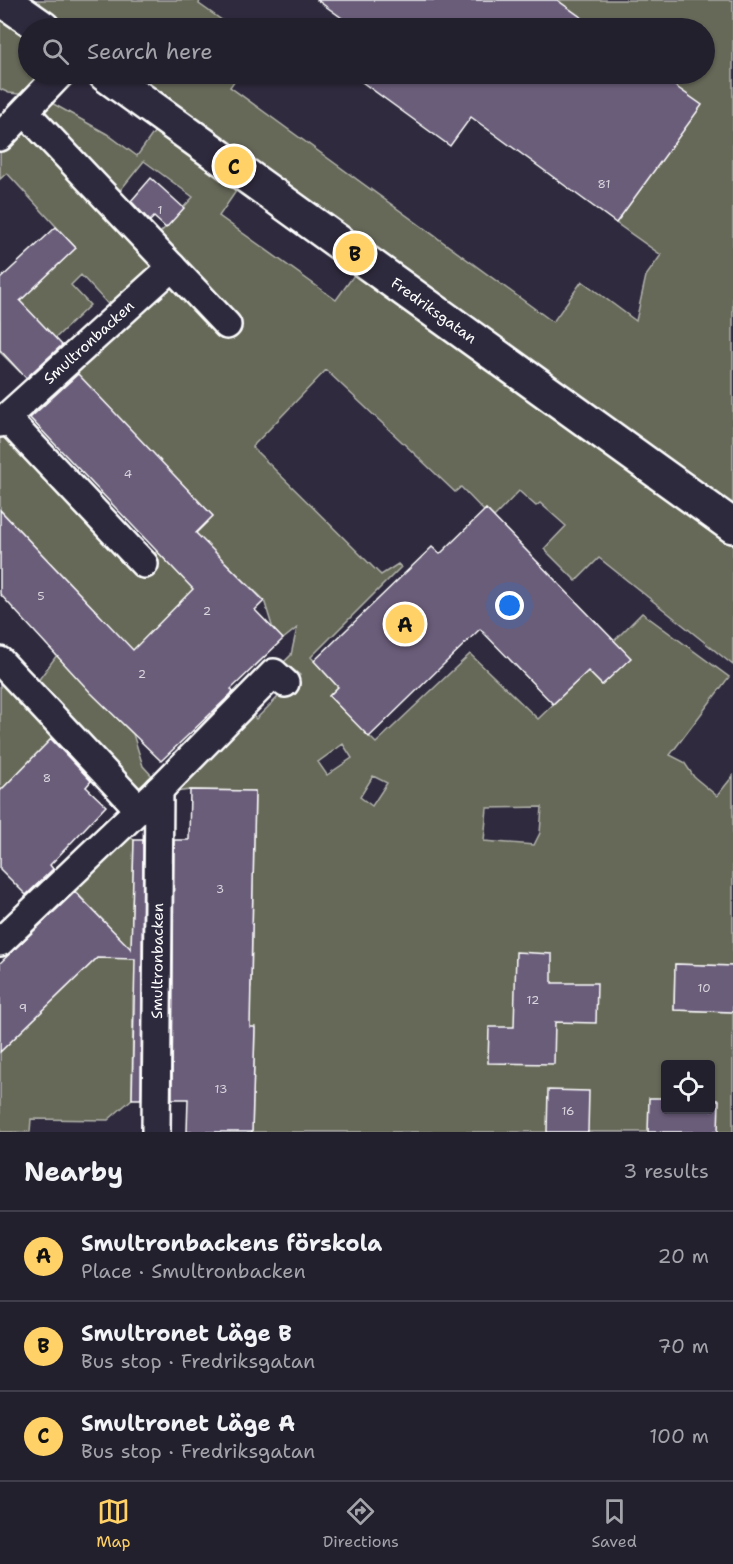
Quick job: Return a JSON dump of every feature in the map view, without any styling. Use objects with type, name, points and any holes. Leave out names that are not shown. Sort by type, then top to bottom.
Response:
[{"type":"street","points":[[3,0],[29,18]]},
{"type":"street","points":[[0,16],[18,27]]},
{"type":"street","points":[[0,137],[51,84]]},
{"type":"street","name":"Fredriksgatan","points":[[119,84],[733,526]]},
{"type":"street","points":[[25,112],[227,325]]},
{"type":"street","name":"Smultronbacken","points":[[144,564],[3,421],[172,267]]},
{"type":"street","points":[[0,661],[139,809]]},
{"type":"street","points":[[0,942],[159,790],[274,673],[285,683]]},
{"type":"street","name":"Smultronbacken","points":[[156,1132],[159,790]]},
{"type":"green space","points":[[3,0],[200,0],[199,4],[219,18],[29,18]]},
{"type":"green space","points":[[557,0],[733,0],[733,665],[599,558],[576,581],[544,549],[566,526],[540,503],[536,506],[519,491],[494,517],[486,509],[484,511],[461,487],[455,492],[326,370],[252,447],[381,575],[398,564],[401,567],[311,657],[338,687],[329,696],[376,743],[470,654],[538,719],[588,671],[602,685],[630,658],[614,641],[642,613],[729,677],[670,755],[684,762],[694,777],[717,796],[733,776],[733,966],[675,964],[674,1010],[733,1012],[733,1132],[252,1132],[255,1028],[189,1026],[251,987],[255,791],[190,790],[159,794],[139,809],[29,693],[57,655],[99,614],[0,510],[0,423],[144,564],[157,551],[166,561],[213,516],[66,364],[118,315],[81,275],[71,285],[90,305],[20,372],[0,352],[0,320],[76,248],[7,173],[0,179],[0,137],[39,96],[9,93],[0,89],[0,16],[18,27],[18,84],[52,84],[41,97],[107,134],[137,156],[175,103],[148,84],[232,84],[230,87],[553,322],[582,281],[636,321],[646,276],[661,255],[616,223],[701,106],[671,84],[715,84],[715,18],[582,18]],"holes":[[[144,161],[193,197],[150,244],[118,193]],[[247,175],[365,260],[336,300],[219,216]],[[223,560],[264,600],[273,629],[283,639],[297,628],[291,655],[284,662],[300,675],[256,719],[242,705],[158,790],[153,777],[143,766],[133,734],[92,693]],[[343,744],[352,758],[327,775],[318,762]],[[373,776],[387,783],[372,806],[360,797]],[[542,807],[540,833],[534,845],[484,841],[487,808]]]},
{"type":"green space","points":[[120,84],[142,84],[134,94]]},
{"type":"green space","points":[[2,682],[52,738],[0,791],[0,684]]},
{"type":"green space","points":[[118,828],[134,840],[131,959],[158,960],[157,994],[133,996],[132,1099],[108,1120],[31,1119],[30,1132],[0,1132],[0,1052],[119,937],[75,891],[59,906],[49,895]]},
{"type":"building","points":[[317,0],[557,0],[582,18],[342,18]]},
{"type":"building","points":[[365,84],[672,84],[702,105],[616,223],[471,117],[450,146]]},
{"type":"building","points":[[151,178],[184,208],[166,228],[154,217],[150,221],[131,201]]},
{"type":"building","points":[[56,227],[76,248],[20,301],[62,345],[26,378],[0,350],[0,279]]},
{"type":"building","points":[[78,374],[213,516],[196,533],[264,601],[255,610],[283,639],[231,689],[233,692],[228,697],[161,761],[91,693],[0,594],[0,510],[133,650],[193,589],[30,418]]},
{"type":"building","points":[[486,509],[631,658],[602,685],[588,671],[553,704],[480,629],[369,737],[329,696],[338,687],[314,661],[432,547],[440,554]]},
{"type":"building","points":[[51,739],[91,781],[86,787],[106,806],[50,865],[53,869],[26,895],[0,869],[0,791]]},
{"type":"building","points":[[190,790],[255,791],[250,1027],[255,1027],[252,1132],[187,1132],[188,1099],[172,1099],[174,840],[189,840]]},
{"type":"building","points":[[134,840],[143,840],[141,1099],[132,1099],[135,959],[97,958],[0,1052],[0,963],[75,892],[131,949]]},
{"type":"building","points":[[516,952],[552,954],[552,983],[597,983],[596,1023],[555,1022],[554,1064],[488,1063],[489,1027],[514,1027]]},
{"type":"building","points":[[675,964],[733,966],[733,1012],[674,1010]]},
{"type":"building","points":[[548,1090],[589,1091],[588,1132],[547,1132]]},
{"type":"building","points":[[649,1098],[661,1098],[661,1114],[715,1114],[715,1100],[719,1100],[718,1132],[648,1132]]},
{"type":"place","name":"Smultronet Läge A","points":[[234,166]]},
{"type":"place","name":"Smultronet Läge B","points":[[355,253]]},
{"type":"place","name":"Smultronbackens förskola","points":[[405,624]]}]
